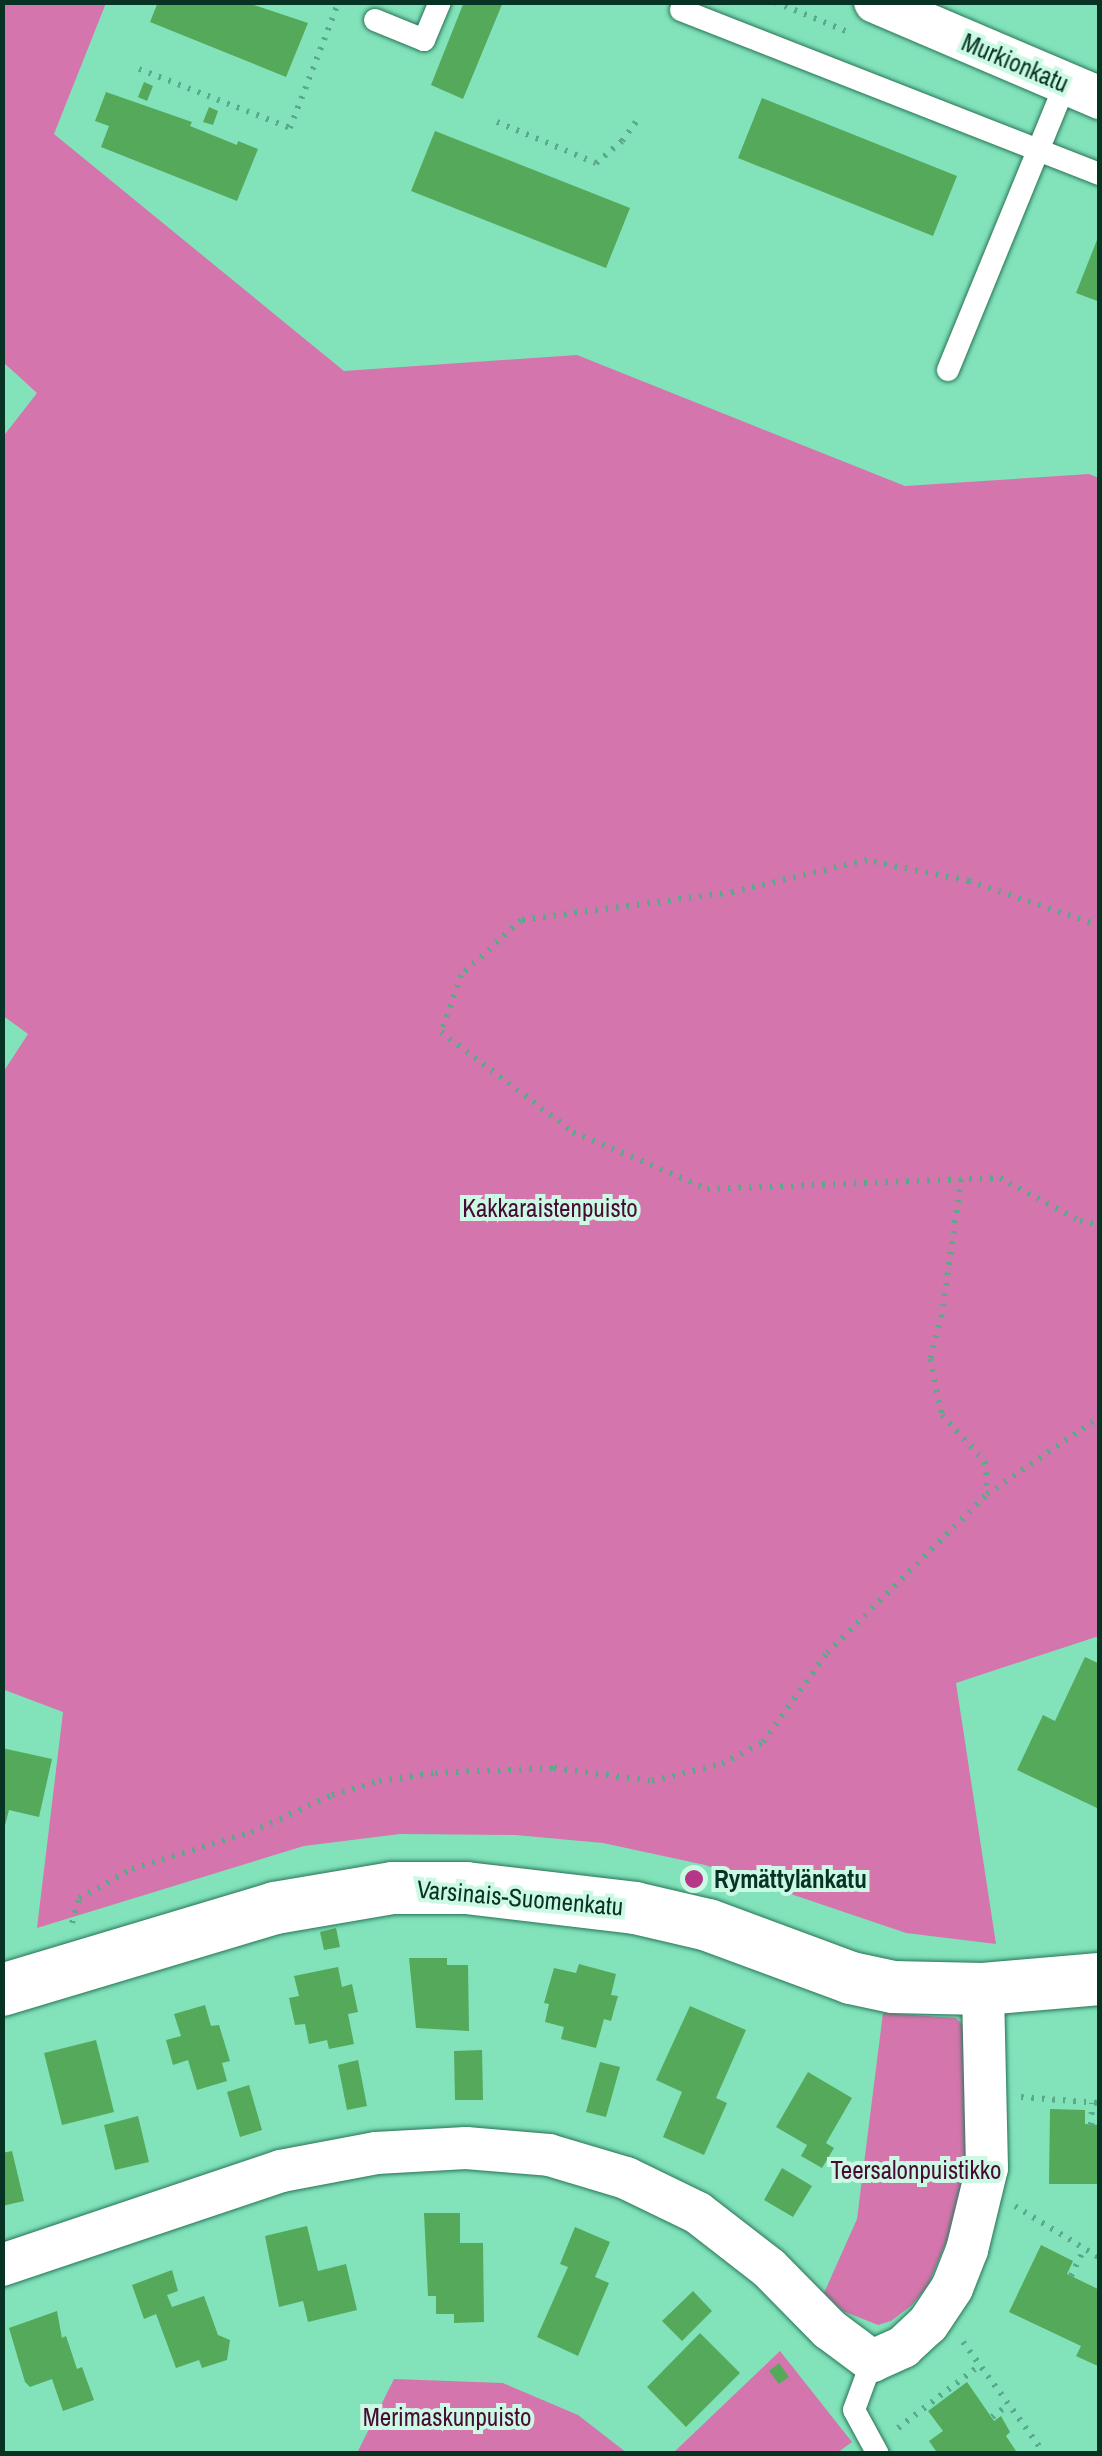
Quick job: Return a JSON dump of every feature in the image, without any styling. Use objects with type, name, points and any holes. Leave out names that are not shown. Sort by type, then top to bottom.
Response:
[{"type":"street","name":"Murkionkatu","points":[[888,5],[1082,91]]},
{"type":"street","name":"Varsinais-Suomenkatu","points":[[2,1990],[275,1908],[393,1888],[466,1888],[635,1908],[708,1925],[850,1978],[937,1991],[1100,1979]]},
{"type":"street","points":[[2,2265],[281,2171],[376,2153],[466,2148],[549,2154],[626,2178],[698,2213],[769,2268],[829,2329],[872,2361],[903,2347],[928,2324],[952,2288],[971,2235],[988,2168],[983,1989]]},
{"type":"lane","points":[[374,20],[424,40],[440,2]]},
{"type":"lane","points":[[679,5],[1037,152],[1100,174]]},
{"type":"lane","points":[[948,370],[1037,152],[1082,91]]},
{"type":"lane","points":[[872,2361],[854,2410],[876,2450]]},
{"type":"path","points":[[139,69],[290,128],[337,6]]},
{"type":"path","points":[[497,122],[596,162],[622,141],[638,119]]},
{"type":"path","points":[[1100,926],[969,881],[867,860],[733,892],[521,920],[461,975],[441,1032],[572,1132],[707,1189],[1000,1178],[1080,1222],[1100,1226]]},
{"type":"path","points":[[961,1180],[942,1315],[930,1360],[942,1415],[985,1462],[987,1494]]},
{"type":"path","points":[[68,1938],[79,1898],[132,1869],[250,1832],[332,1795],[379,1781],[435,1773],[554,1768],[652,1781],[722,1764],[762,1742],[827,1653],[987,1494],[1100,1418]]},
{"type":"path","points":[[1009,2096],[1096,2103],[1091,2124]]},
{"type":"path","points":[[1004,2200],[1100,2258]]},
{"type":"path","points":[[1071,2276],[1084,2249]]},
{"type":"path","points":[[954,2330],[1046,2454]]},
{"type":"path","points":[[876,2450],[980,2365]]},
{"type":"path","points":[[992,2417],[1009,2404]]},
{"type":"green space","name":"Kakkaraistenpuisto","points":[[3,2],[106,3],[54,134],[344,371],[577,355],[905,486],[1089,474],[1099,478],[1099,1636],[956,1683],[996,1944],[906,1933],[705,1865],[603,1843],[515,1835],[400,1834],[304,1846],[37,1928],[63,1712],[2,1689],[2,1074],[28,1034],[2,1015],[2,438],[37,393],[3,362]]},
{"type":"green space","name":"Teersalonpuistikko","points":[[883,2013],[956,2018],[967,2029],[969,2172],[957,2217],[928,2285],[912,2305],[891,2321],[878,2325],[843,2311],[824,2293],[857,2219]]},
{"type":"green space","points":[[780,2351],[852,2442],[837,2453],[672,2454]]},
{"type":"green space","name":"Merimaskunpuisto","points":[[394,2379],[503,2383],[578,2415],[627,2453],[357,2453]]},
{"type":"building","points":[[158,2],[245,2],[308,23],[286,77],[150,22]]},
{"type":"building","points":[[464,2],[503,2],[463,99],[431,85]]},
{"type":"building","points":[[144,82],[153,86],[147,101],[138,97]]},
{"type":"building","points":[[106,92],[192,122],[190,126],[237,145],[238,141],[258,149],[237,201],[101,147],[109,126],[95,121]]},
{"type":"building","points":[[762,98],[957,176],[933,236],[738,158]]},
{"type":"building","points":[[209,107],[218,111],[213,125],[203,122]]},
{"type":"building","points":[[435,131],[630,208],[606,268],[411,191]]},
{"type":"building","points":[[1100,235],[1100,302],[1076,293]]},
{"type":"building","points":[[1085,1657],[1100,1664],[1097,1808],[1017,1770],[1043,1715],[1055,1721]]},
{"type":"building","points":[[2,1748],[52,1759],[39,1817],[9,1810],[4,1829]]},
{"type":"building","points":[[336,1928],[340,1947],[324,1950],[320,1932]]},
{"type":"building","points":[[409,1958],[447,1958],[447,1965],[468,1965],[469,2031],[416,2028]]},
{"type":"building","points":[[579,1964],[616,1974],[611,1995],[618,1996],[611,2021],[604,2019],[596,2048],[561,2039],[564,2027],[545,2022],[549,2004],[544,2003],[554,1968],[576,1973]]},
{"type":"building","points":[[338,1967],[342,1987],[352,1984],[358,2012],[348,2014],[354,2044],[329,2049],[327,2040],[309,2044],[305,2024],[295,2025],[289,1998],[299,1996],[294,1976]]},
{"type":"building","points":[[205,2005],[211,2026],[219,2025],[230,2061],[222,2063],[227,2081],[197,2090],[188,2060],[173,2065],[166,2040],[181,2036],[174,2014]]},
{"type":"building","points":[[690,2006],[746,2030],[716,2098],[727,2103],[704,2155],[663,2137],[682,2092],[656,2080]]},
{"type":"building","points":[[96,2040],[114,2112],[62,2125],[44,2053]]},
{"type":"building","points":[[482,2050],[483,2100],[455,2100],[454,2051]]},
{"type":"building","points":[[358,2060],[367,2106],[347,2110],[338,2065]]},
{"type":"building","points":[[600,2062],[620,2067],[606,2117],[586,2112]]},
{"type":"building","points":[[808,2072],[852,2098],[826,2143],[834,2148],[822,2168],[801,2156],[807,2145],[776,2127]]},
{"type":"building","points":[[249,2085],[262,2130],[240,2137],[227,2092]]},
{"type":"building","points":[[1050,2109],[1085,2110],[1085,2124],[1100,2125],[1100,2184],[1049,2184]]},
{"type":"building","points":[[138,2116],[149,2162],[115,2170],[104,2125]]},
{"type":"building","points":[[12,2151],[24,2201],[2,2206],[2,2153]]},
{"type":"building","points":[[782,2168],[812,2186],[793,2217],[764,2200]]},
{"type":"building","points":[[424,2213],[460,2213],[460,2243],[483,2243],[484,2322],[454,2323],[454,2314],[436,2314],[436,2296],[428,2296]]},
{"type":"building","points":[[307,2226],[318,2271],[346,2264],[357,2310],[308,2322],[303,2301],[279,2307],[265,2236]]},
{"type":"building","points":[[575,2227],[610,2242],[595,2277],[609,2283],[578,2356],[537,2337],[568,2267],[560,2264]]},
{"type":"building","points":[[1041,2245],[1073,2261],[1067,2274],[1100,2290],[1100,2367],[1076,2356],[1081,2346],[1009,2312]]},
{"type":"building","points":[[172,2270],[178,2291],[167,2295],[172,2307],[204,2296],[218,2335],[230,2340],[227,2360],[202,2368],[199,2360],[176,2368],[156,2314],[144,2319],[132,2285]]},
{"type":"building","points":[[693,2291],[712,2311],[682,2341],[662,2321]]},
{"type":"building","points":[[57,2311],[62,2338],[66,2336],[77,2369],[82,2367],[94,2400],[63,2411],[52,2379],[30,2387],[25,2382],[9,2328]]},
{"type":"building","points":[[700,2333],[740,2373],[686,2427],[647,2387]]},
{"type":"building","points":[[779,2363],[789,2377],[779,2384],[769,2371]]},
{"type":"building","points":[[967,2382],[994,2421],[1001,2416],[1010,2432],[1006,2436],[1018,2454],[938,2454],[929,2441],[943,2431],[928,2411]]},
{"type":"place","name":"Rymättylänkatu","points":[[694,1879]]}]
